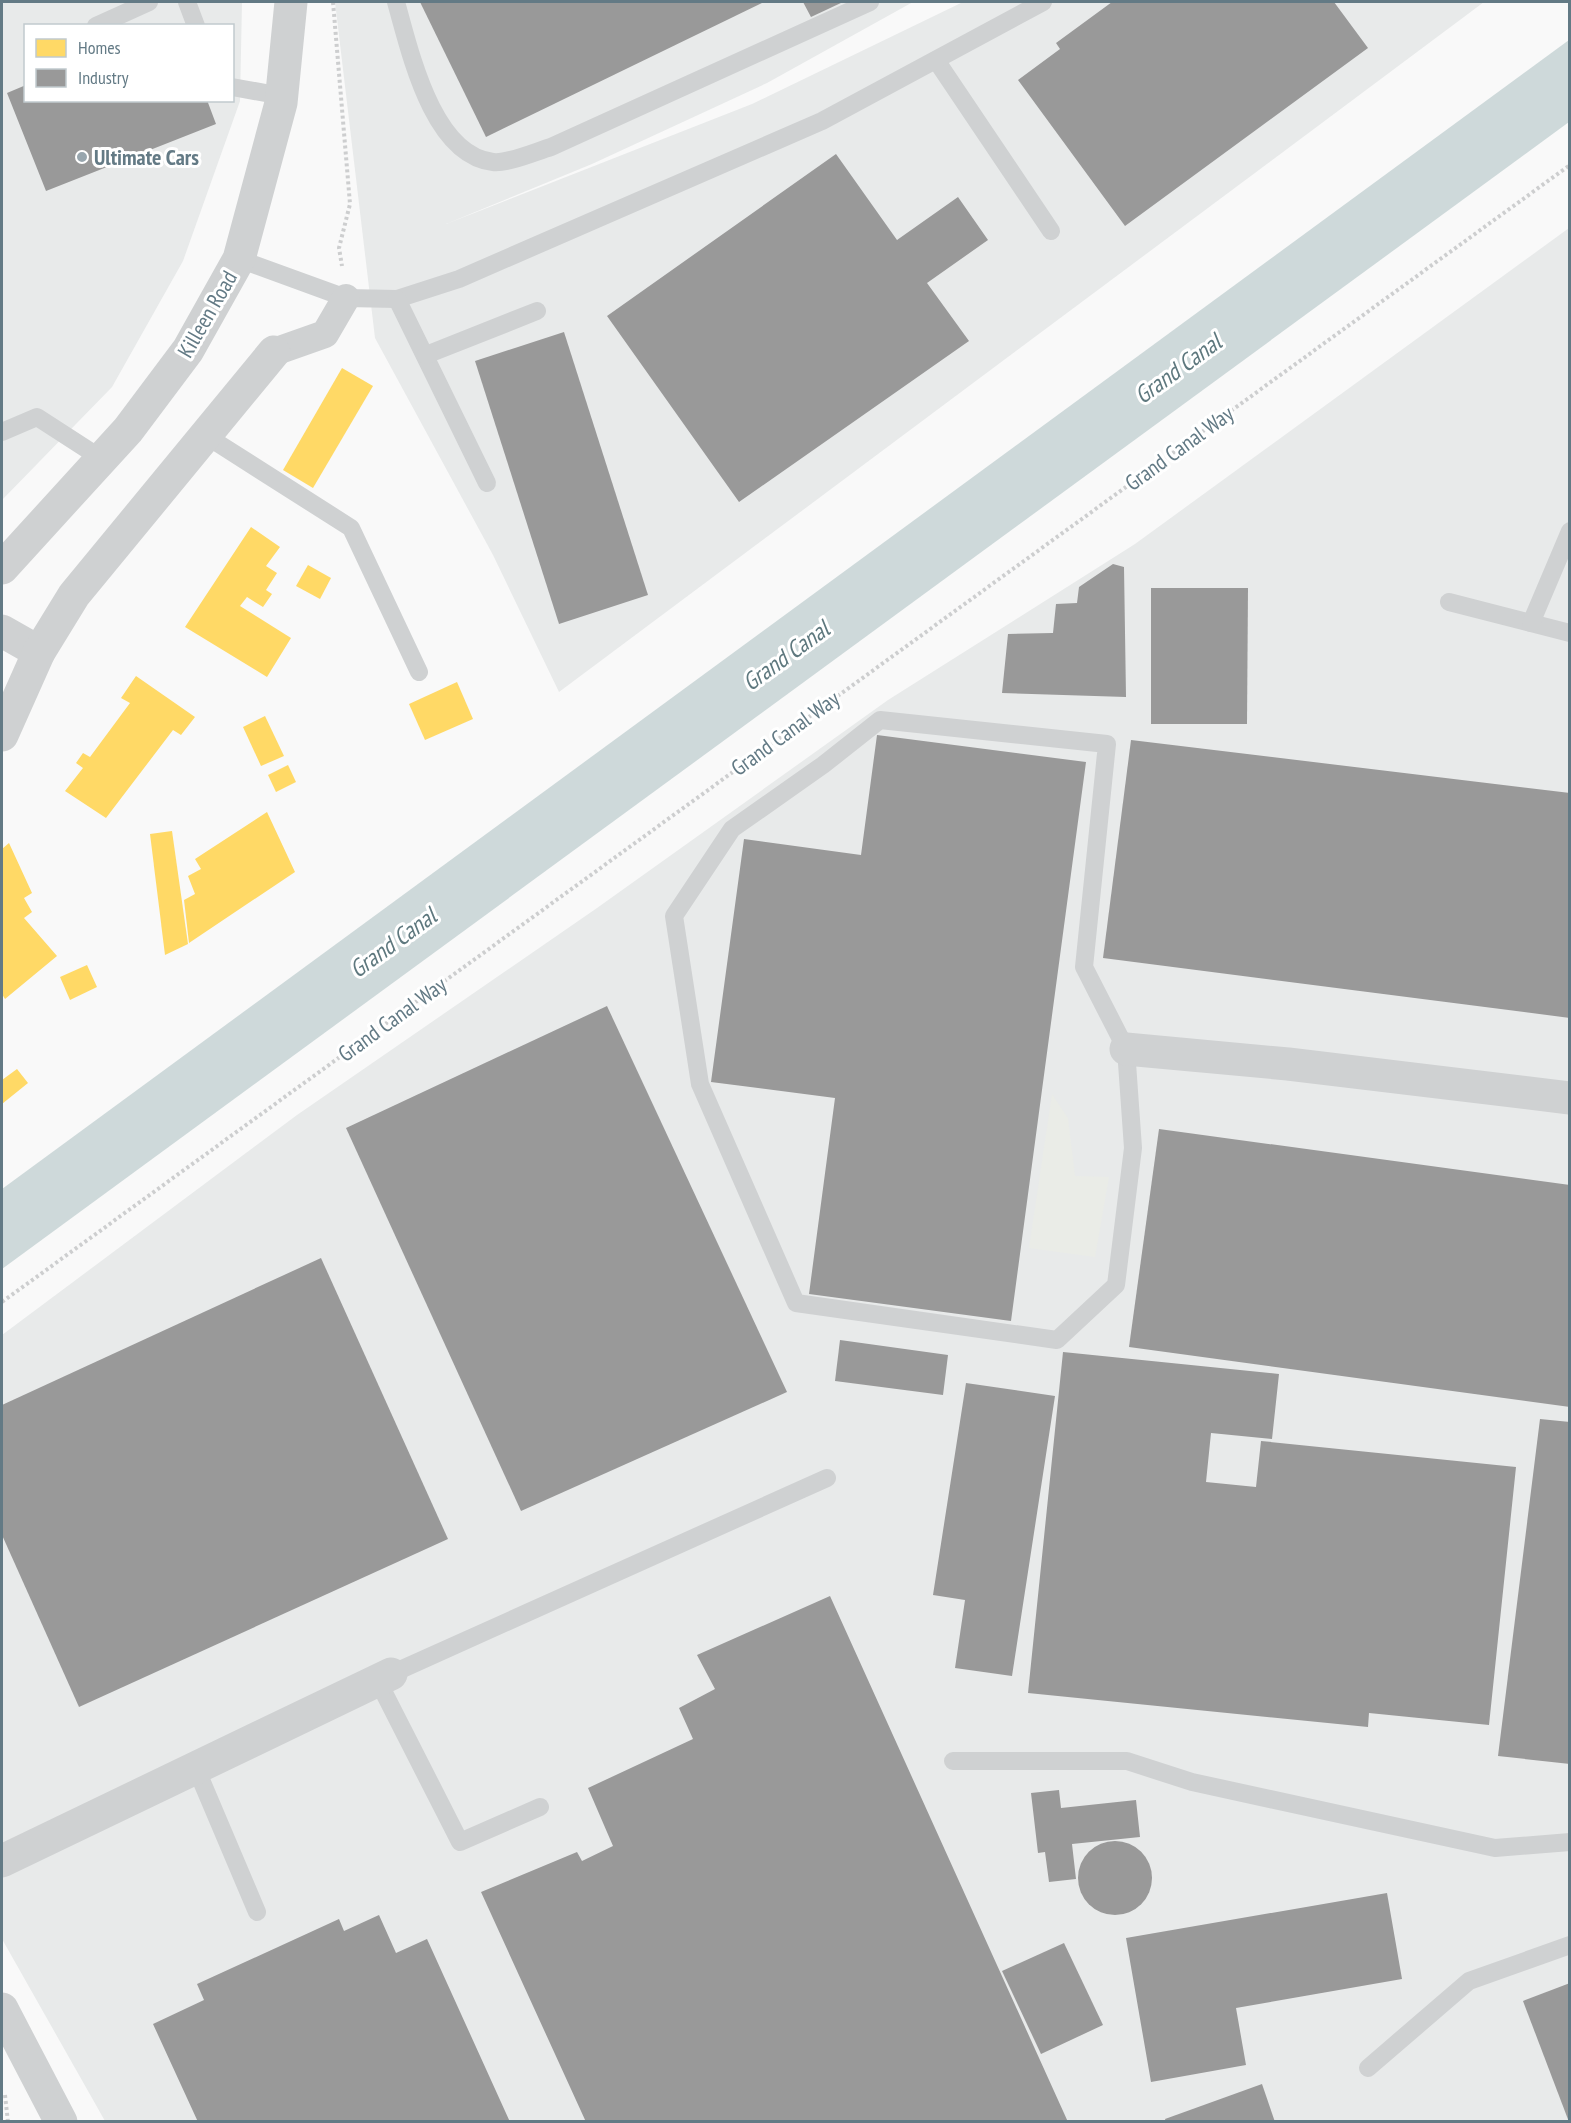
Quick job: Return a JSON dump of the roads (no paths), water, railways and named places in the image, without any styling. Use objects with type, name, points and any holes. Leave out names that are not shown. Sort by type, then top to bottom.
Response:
[{"type":"street","name":"Killeen Road","points":[[2,568],[128,430],[188,350],[239,259],[282,96],[291,2]]},
{"type":"street","points":[[2,735],[39,652],[75,595],[274,352],[325,334],[346,298]]},
{"type":"street","points":[[2,631],[39,652]]},
{"type":"street","points":[[1126,1049],[1288,1064],[1569,1098]]},
{"type":"street","points":[[2,1861],[384,1678]]},
{"type":"street","points":[[2,2009],[60,2121]]},
{"type":"lane","points":[[100,24],[149,2]]},
{"type":"lane","points":[[187,2],[195,24]]},
{"type":"lane","points":[[396,2],[413,63],[433,110],[454,140],[472,157],[496,162],[551,147],[870,2]]},
{"type":"lane","points":[[239,259],[346,298],[397,299],[459,279],[822,121],[1043,2]]},
{"type":"lane","points":[[936,60],[1051,231]]},
{"type":"lane","points":[[234,87],[282,96]]},
{"type":"lane","points":[[397,299],[487,483]]},
{"type":"lane","points":[[426,355],[537,311]]},
{"type":"lane","points":[[2,432],[37,417],[102,459]]},
{"type":"lane","points":[[205,435],[351,528],[419,672]]},
{"type":"lane","points":[[1531,623],[1569,531]]},
{"type":"lane","points":[[1449,602],[1569,633]]},
{"type":"lane","points":[[880,720],[1107,744],[1084,967],[1126,1049],[1133,1148],[1116,1285],[1057,1340],[796,1302],[700,1084],[674,916],[732,829],[823,765],[880,720]]},
{"type":"lane","points":[[540,1807],[460,1842],[384,1678],[827,1478]]},
{"type":"lane","points":[[953,1761],[1127,1761],[1192,1782],[1495,1848],[1569,1842]]},
{"type":"lane","points":[[196,1768],[257,1912]]},
{"type":"lane","points":[[1368,2068],[1469,1981],[1569,1945]]},
{"type":"water","name":"Grand Canal","points":[[1569,40],[1569,122],[2,1269],[2,1189]]},
{"type":"place","name":"Ultimate Cars","points":[[82,157]]}]
